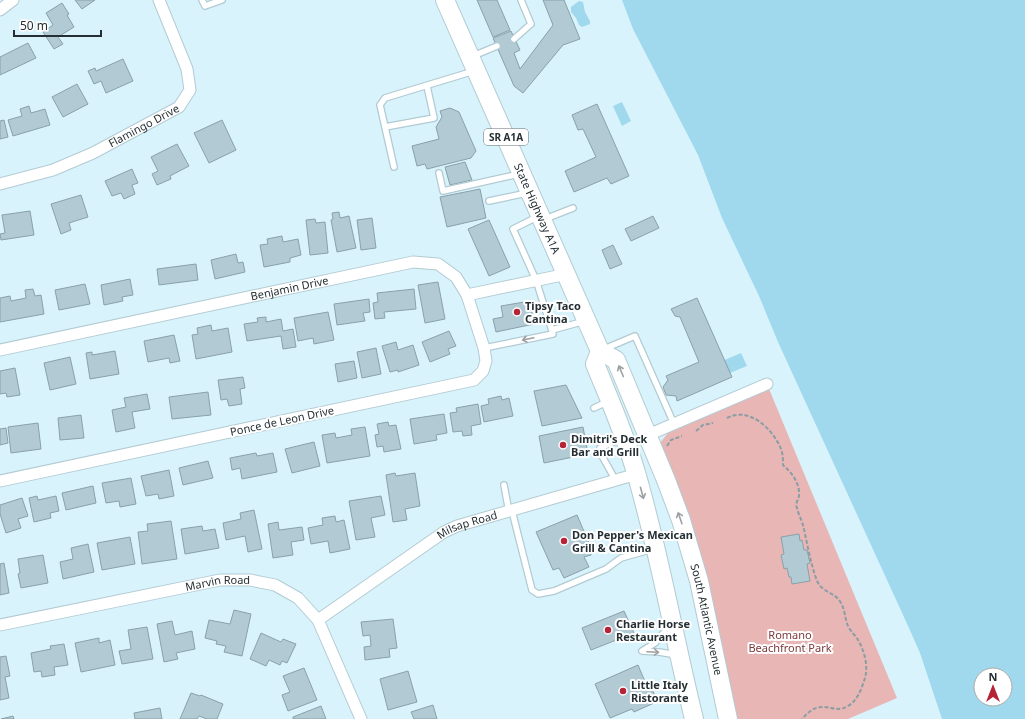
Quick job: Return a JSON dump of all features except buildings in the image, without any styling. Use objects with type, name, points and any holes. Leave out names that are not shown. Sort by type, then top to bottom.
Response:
[{"type":"main road","name":"State Highway A1A","points":[[445,0],[587,320],[598,358]]},
{"type":"main road","name":"SR A1A","points":[[598,358],[610,400],[625,437],[637,474],[656,548],[694,719]]},
{"type":"main road","name":"South Atlantic Avenue","points":[[598,358],[616,360],[648,435],[681,520],[699,581],[728,719]]},
{"type":"street","points":[[0,10],[13,0]]},
{"type":"street","name":"Flamingo Drive","points":[[0,184],[53,170],[93,153],[178,107],[190,90],[187,68],[159,0]]},
{"type":"street","name":"Benjamin Drive","points":[[0,350],[413,262],[438,264],[456,277],[467,295]]},
{"type":"street","points":[[467,295],[567,274]]},
{"type":"street","name":"Ponce de Leon Drive","points":[[0,481],[474,380],[484,371],[486,361],[484,348],[467,295]]},
{"type":"street","points":[[648,435],[767,384]]},
{"type":"street","name":"Milsap Road","points":[[318,620],[444,532],[457,526],[637,474]]},
{"type":"street","name":"Marvin Road","points":[[0,625],[220,580],[250,580],[275,585],[298,598],[318,620],[362,719]]},
{"type":"lane","points":[[202,0],[205,6],[222,0]]},
{"type":"lane","points":[[514,39],[531,24],[521,0]]},
{"type":"lane","points":[[394,167],[380,105],[385,98],[427,86],[474,64],[497,46]]},
{"type":"lane","points":[[385,127],[434,118],[427,86]]},
{"type":"lane","points":[[439,173],[443,190],[522,173]]},
{"type":"lane","points":[[488,201],[531,192]]},
{"type":"lane","points":[[484,348],[553,334],[536,280],[513,229],[542,217],[573,208]]},
{"type":"lane","points":[[552,330],[587,320]]},
{"type":"lane","points":[[598,358],[635,336],[674,424]]},
{"type":"lane","points":[[594,408],[610,400]]},
{"type":"lane","points":[[616,481],[602,456],[600,448],[625,437]]},
{"type":"lane","points":[[504,485],[532,590],[538,594],[554,591],[606,569],[621,558],[656,548]]},
{"type":"lane","points":[[672,622],[655,643],[642,651],[660,652],[680,656]]},
{"type":"path","points":[[727,418],[741,413],[763,424],[775,436],[782,451],[783,465],[792,473],[797,483],[799,496],[796,506],[802,523],[816,579],[822,588],[838,598],[844,607],[848,628],[858,639],[863,650],[866,667],[865,679],[856,699],[848,707],[840,709],[817,707],[808,712],[802,719]]},
{"type":"path","points":[[696,431],[703,425],[713,423]]},
{"type":"path","points":[[665,448],[671,440],[682,436]]},
{"type":"green space","name":"Romano Beachfront Park","points":[[767,384],[897,698],[848,719],[728,719],[660,443],[675,424]]},
{"type":"water","points":[[622,0],[1025,0],[1025,719],[942,719],[920,653],[778,342],[759,296],[722,218],[698,155],[633,29]]},
{"type":"water","points":[[579,1],[583,2],[585,12],[590,21],[590,24],[582,27],[579,25],[571,12],[571,7]]},
{"type":"water","points":[[622,102],[631,121],[622,126],[613,106]]},
{"type":"water","points":[[741,353],[747,366],[725,375],[720,362]]},
{"type":"place","name":"Tipsy Taco Cantina","points":[[517,312]]},
{"type":"place","name":"Dimitri's Deck Bar and Grill","points":[[563,445]]},
{"type":"place","name":"Don Pepper's Mexican Grill & Cantina","points":[[564,541]]},
{"type":"place","name":"Charlie Horse Restaurant","points":[[608,630]]},
{"type":"place","name":"Little Italy Ristorante","points":[[623,691]]}]
